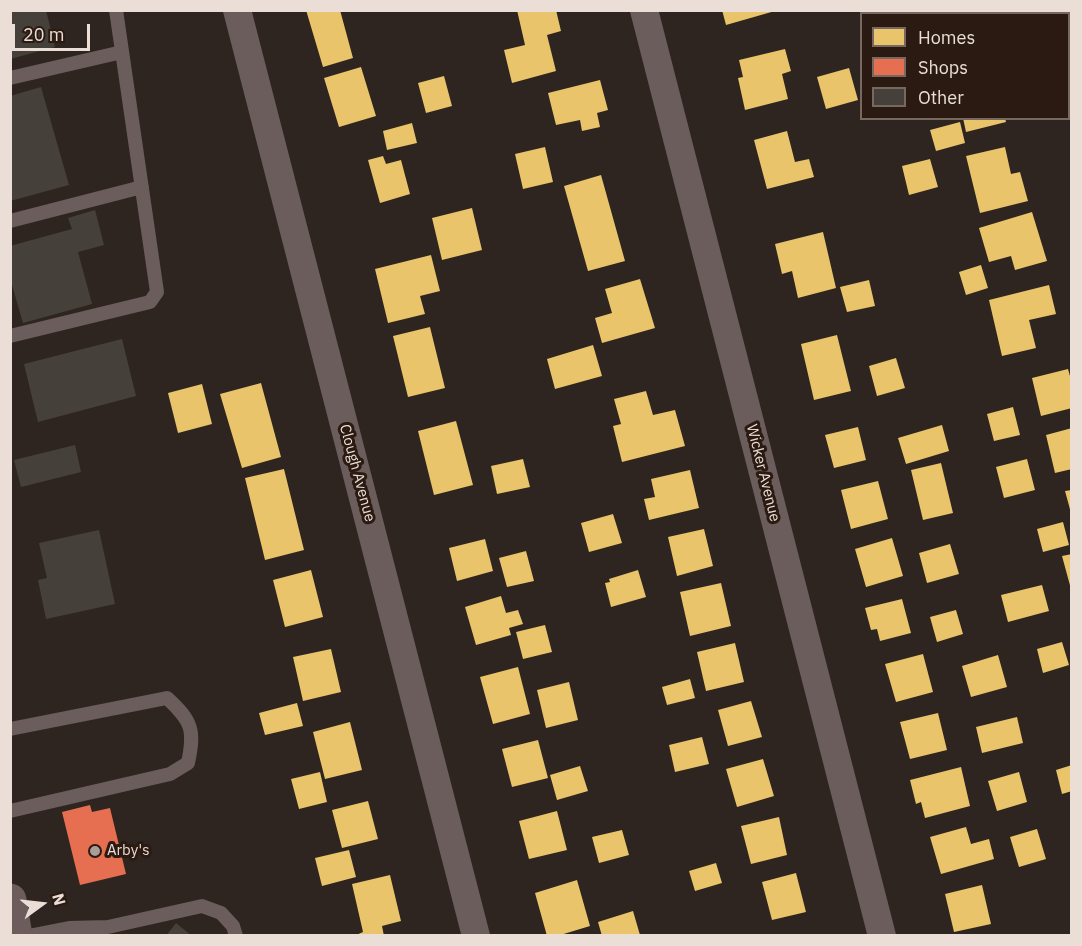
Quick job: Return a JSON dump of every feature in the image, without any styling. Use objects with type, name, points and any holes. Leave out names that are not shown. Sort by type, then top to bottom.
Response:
[{"type":"main road","points":[[10,900],[16,936]]},
{"type":"street","name":"Clough Avenue","points":[[237,10],[476,936]]},
{"type":"street","name":"Wicker Avenue","points":[[644,10],[882,936]]},
{"type":"lane","points":[[10,336],[150,302],[157,292],[116,10]]},
{"type":"lane","points":[[10,78],[122,52]]},
{"type":"lane","points":[[10,221],[141,187]]},
{"type":"lane","points":[[10,729],[167,698],[187,716],[193,739],[188,763],[170,774],[10,811]]},
{"type":"lane","points":[[28,936],[69,928],[109,932],[202,906],[221,913],[233,926],[237,936]]},
{"type":"building: Homes","points":[[306,10],[340,10],[353,58],[323,67]]},
{"type":"building: Homes","points":[[517,10],[556,10],[561,31],[547,35],[556,71],[512,83],[504,50],[525,45]]},
{"type":"building: Homes","points":[[722,10],[775,10],[775,11],[726,25]]},
{"type":"building: Homes","points":[[861,10],[894,10],[894,12],[862,12]]},
{"type":"building: Homes","points":[[927,10],[972,10],[972,12],[928,12]]},
{"type":"building: Homes","points":[[785,49],[791,71],[782,74],[788,99],[745,110],[738,78],[743,77],[739,60]]},
{"type":"building: Homes","points":[[361,67],[376,116],[339,127],[324,78]]},
{"type":"building: Homes","points":[[849,68],[858,100],[826,109],[817,77]]},
{"type":"building: Homes","points":[[444,76],[452,106],[426,113],[418,83]]},
{"type":"building: Homes","points":[[600,80],[608,110],[597,113],[600,127],[582,131],[580,120],[556,125],[548,93]]},
{"type":"building: Homes","points":[[963,120],[1006,120],[1006,122],[966,132]]},
{"type":"building: Homes","points":[[960,122],[965,143],[936,151],[930,130]]},
{"type":"building: Homes","points":[[412,123],[417,143],[387,150],[383,131]]},
{"type":"building: Homes","points":[[787,131],[795,162],[809,159],[814,177],[767,189],[754,140]]},
{"type":"building: Homes","points":[[545,147],[553,182],[523,189],[515,154]]},
{"type":"building: Homes","points":[[1005,147],[1011,174],[1020,172],[1028,201],[980,213],[966,156]]},
{"type":"building: Homes","points":[[383,156],[386,164],[401,160],[410,194],[380,203],[368,160]]},
{"type":"building: Homes","points":[[930,159],[938,187],[909,195],[902,166]]},
{"type":"building: Homes","points":[[601,175],[625,261],[588,271],[564,186]]},
{"type":"building: Homes","points":[[472,208],[482,250],[442,260],[432,218]]},
{"type":"building: Homes","points":[[1032,212],[1047,261],[1015,270],[1011,256],[989,262],[979,228]]},
{"type":"building: Homes","points":[[823,232],[836,288],[798,298],[792,271],[782,274],[775,244]]},
{"type":"building: Homes","points":[[431,255],[440,291],[420,296],[425,314],[388,323],[375,269]]},
{"type":"building: Homes","points":[[981,265],[988,288],[966,295],[959,272]]},
{"type":"building: Homes","points":[[640,279],[655,328],[602,343],[595,318],[612,313],[605,289]]},
{"type":"building: Homes","points":[[869,280],[875,306],[847,312],[840,287]]},
{"type":"building: Homes","points":[[1049,285],[1056,314],[1029,320],[1036,348],[1002,356],[989,300]]},
{"type":"building: Homes","points":[[430,327],[445,388],[408,397],[393,336]]},
{"type":"building: Homes","points":[[837,335],[851,391],[814,400],[801,344]]},
{"type":"building: Homes","points":[[593,345],[602,376],[555,389],[547,359]]},
{"type":"building: Homes","points":[[896,358],[905,388],[877,396],[869,366]]},
{"type":"building: Homes","points":[[1068,369],[1072,383],[1072,408],[1041,416],[1032,378]]},
{"type":"building: Homes","points":[[261,383],[281,457],[242,468],[220,394]]},
{"type":"building: Homes","points":[[202,384],[212,424],[178,433],[168,393]]},
{"type":"building: Homes","points":[[646,391],[653,415],[675,410],[685,446],[622,462],[613,426],[621,424],[614,399]]},
{"type":"building: Homes","points":[[1013,407],[1020,435],[994,441],[987,414]]},
{"type":"building: Homes","points":[[456,421],[473,485],[434,495],[418,431]]},
{"type":"building: Homes","points":[[942,425],[949,451],[906,464],[898,438]]},
{"type":"building: Homes","points":[[858,427],[866,460],[834,468],[825,435]]},
{"type":"building: Homes","points":[[1072,428],[1072,469],[1055,473],[1046,435]]},
{"type":"building: Homes","points":[[523,459],[530,487],[497,494],[491,466]]},
{"type":"building: Homes","points":[[1027,459],[1035,490],[1004,498],[996,467]]},
{"type":"building: Homes","points":[[941,463],[953,513],[923,520],[911,470]]},
{"type":"building: Homes","points":[[284,469],[304,550],[265,560],[245,478]]},
{"type":"building: Homes","points":[[690,470],[699,508],[649,520],[644,499],[655,497],[651,479]]},
{"type":"building: Homes","points":[[878,481],[888,519],[851,529],[841,490]]},
{"type":"building: Homes","points":[[1072,490],[1072,513],[1071,513],[1065,491]]},
{"type":"building: Homes","points":[[613,514],[622,543],[589,552],[581,523]]},
{"type":"building: Homes","points":[[1063,522],[1069,545],[1043,552],[1037,529]]},
{"type":"building: Homes","points":[[704,529],[713,566],[677,576],[668,537]]},
{"type":"building: Homes","points":[[892,538],[903,576],[866,587],[855,549]]},
{"type":"building: Homes","points":[[485,539],[493,571],[457,581],[449,548]]},
{"type":"building: Homes","points":[[950,544],[959,574],[927,583],[919,553]]},
{"type":"building: Homes","points":[[526,551],[534,581],[507,587],[499,558]]},
{"type":"building: Homes","points":[[1072,554],[1072,589],[1071,589],[1062,556]]},
{"type":"building: Homes","points":[[311,570],[323,617],[285,627],[273,580]]},
{"type":"building: Homes","points":[[638,570],[646,597],[611,607],[605,583],[610,582],[609,579]]},
{"type":"building: Homes","points":[[721,583],[731,626],[690,636],[680,592]]},
{"type":"building: Homes","points":[[1042,585],[1049,611],[1008,622],[1001,595]]},
{"type":"building: Homes","points":[[501,596],[506,613],[518,610],[523,624],[509,628],[511,635],[476,645],[465,607]]},
{"type":"building: Homes","points":[[902,599],[911,633],[880,641],[877,629],[871,630],[865,608]]},
{"type":"building: Homes","points":[[956,610],[963,634],[937,642],[930,617]]},
{"type":"building: Homes","points":[[545,625],[552,652],[523,659],[516,632]]},
{"type":"building: Homes","points":[[1062,642],[1069,665],[1043,673],[1037,649]]},
{"type":"building: Homes","points":[[735,643],[744,682],[706,691],[697,652]]},
{"type":"building: Homes","points":[[331,649],[341,692],[303,701],[293,657]]},
{"type":"building: Homes","points":[[923,654],[933,692],[896,702],[885,664]]},
{"type":"building: Homes","points":[[998,655],[1007,687],[971,697],[962,666]]},
{"type":"building: Homes","points":[[518,667],[530,714],[493,724],[480,677]]},
{"type":"building: Homes","points":[[690,679],[695,698],[667,705],[662,687]]},
{"type":"building: Homes","points":[[569,682],[578,720],[546,728],[537,690]]},
{"type":"building: Homes","points":[[751,701],[762,737],[728,746],[718,710]]},
{"type":"building: Homes","points":[[297,703],[303,726],[265,735],[259,713]]},
{"type":"building: Homes","points":[[938,713],[947,750],[910,759],[900,722]]},
{"type":"building: Homes","points":[[1017,717],[1023,743],[982,753],[976,727]]},
{"type":"building: Homes","points":[[350,722],[362,770],[325,779],[313,732]]},
{"type":"building: Homes","points":[[702,737],[709,764],[675,772],[669,745]]},
{"type":"building: Homes","points":[[538,740],[548,778],[512,787],[502,749]]},
{"type":"building: Homes","points":[[763,759],[774,796],[737,807],[726,769]]},
{"type":"building: Homes","points":[[1072,765],[1072,791],[1062,794],[1056,770]]},
{"type":"building: Homes","points":[[580,766],[588,791],[557,800],[550,775]]},
{"type":"building: Homes","points":[[961,767],[970,806],[925,818],[921,802],[916,804],[910,780]]},
{"type":"building: Homes","points":[[320,772],[327,802],[299,809],[291,779]]},
{"type":"building: Homes","points":[[1019,772],[1027,802],[997,811],[988,781]]},
{"type":"building: Homes","points":[[368,801],[378,839],[342,848],[332,810]]},
{"type":"building: Homes","points":[[557,811],[567,850],[529,859],[519,821]]},
{"type":"building: Homes","points":[[779,817],[787,855],[751,864],[741,826]]},
{"type":"building: Homes","points":[[966,827],[971,844],[989,839],[994,859],[941,874],[930,837]]},
{"type":"building: Homes","points":[[1037,829],[1046,859],[1019,867],[1010,837]]},
{"type":"building: Homes","points":[[622,830],[629,855],[599,863],[592,837]]},
{"type":"building: Homes","points":[[349,850],[356,877],[322,886],[315,858]]},
{"type":"building: Homes","points":[[716,863],[722,883],[695,891],[689,871]]},
{"type":"building: Homes","points":[[796,873],[806,912],[772,920],[762,882]]},
{"type":"building: Homes","points":[[390,875],[401,921],[382,926],[384,936],[354,936],[363,932],[352,884]]},
{"type":"building: Homes","points":[[577,880],[590,926],[557,936],[547,936],[535,893]]},
{"type":"building: Homes","points":[[982,885],[991,924],[954,932],[945,894]]},
{"type":"building: Homes","points":[[633,911],[640,935],[602,936],[598,922]]},
{"type":"building: Shops","points":[[90,805],[92,812],[110,808],[126,874],[80,885],[62,812]]},
{"type":"building: Other","points":[[10,10],[46,10],[55,47],[10,59]]},
{"type":"building: Other","points":[[41,87],[69,185],[10,201],[10,96]]},
{"type":"building: Other","points":[[95,210],[104,245],[78,252],[92,304],[23,323],[10,278],[10,246],[72,229],[68,218]]},
{"type":"building: Other","points":[[122,339],[136,396],[38,422],[24,364]]},
{"type":"building: Other","points":[[75,445],[81,472],[21,487],[14,460]]},
{"type":"building: Other","points":[[99,530],[115,604],[46,619],[38,580],[47,578],[39,543]]},
{"type":"building: Other","points":[[176,923],[192,936],[166,936]]},
{"type":"place","name":"Arby's","points":[[95,851]]}]
